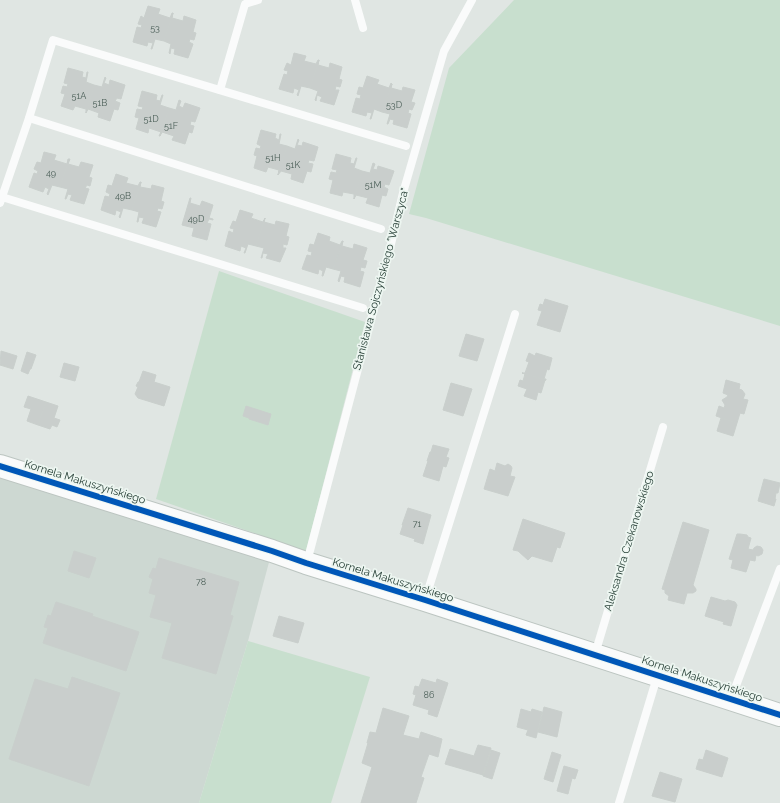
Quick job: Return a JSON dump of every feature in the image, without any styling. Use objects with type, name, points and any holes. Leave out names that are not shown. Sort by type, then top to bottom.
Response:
[{"type":"street","name":"Kornela Makuszyńskiego","points":[[0,466],[272,551],[780,715]]},
{"type":"lane","points":[[220,90],[245,4],[258,0]]},
{"type":"lane","points":[[355,0],[363,28]]},
{"type":"lane","name":"Stanisława Sojczyńskiego \"Warszyca\"","points":[[306,563],[391,244],[403,193],[444,51],[472,0]]},
{"type":"lane","points":[[363,308],[1,200],[29,118],[53,40],[406,146]]},
{"type":"lane","points":[[29,118],[380,230]]},
{"type":"lane","points":[[425,600],[515,314]]},
{"type":"lane","name":"Aleksandra Czekanowskiego","points":[[594,655],[663,427]]},
{"type":"lane","points":[[730,699],[780,568]]},
{"type":"lane","points":[[619,803],[658,676]]},
{"type":"shaded area","points":[[0,466],[272,551],[248,641],[199,803],[0,803]]},
{"type":"green space","points":[[514,0],[780,0],[780,326],[409,214],[449,68]]},
{"type":"green space","points":[[219,271],[365,322],[306,551],[156,499]]},
{"type":"green space","points":[[248,641],[370,677],[331,803],[199,803]]},
{"type":"building","points":[[148,6],[160,9],[158,14],[170,18],[173,13],[164,41],[155,39],[152,49],[153,43],[148,42],[147,46],[133,42],[137,27],[141,28],[142,25],[138,24],[141,16],[144,18]]},
{"type":"building","points":[[173,13],[172,18],[183,21],[184,16],[196,20],[193,32],[196,33],[194,40],[190,39],[189,42],[193,44],[188,58],[174,54],[175,49],[171,48],[170,54],[171,44],[164,41]]},
{"type":"building","points":[[294,53],[306,56],[304,61],[316,64],[319,60],[310,88],[301,86],[298,96],[299,90],[294,88],[293,93],[279,89],[284,74],[287,75],[288,71],[284,70],[287,63],[291,65]]},
{"type":"building","points":[[319,60],[318,65],[329,68],[330,63],[342,67],[339,79],[342,80],[340,87],[336,86],[335,90],[339,90],[334,105],[320,101],[322,97],[317,95],[316,101],[315,100],[318,91],[310,88]]},
{"type":"building","points":[[68,68],[83,72],[82,77],[86,78],[88,72],[86,82],[94,85],[86,113],[86,109],[75,106],[73,110],[61,106],[65,94],[61,93],[63,86],[67,87],[68,84],[64,83]]},
{"type":"building","points":[[367,76],[379,80],[377,84],[389,88],[391,83],[392,84],[382,112],[374,109],[371,119],[372,113],[367,112],[366,116],[352,112],[356,98],[360,99],[361,95],[357,94],[359,87],[363,88]]},
{"type":"building","points":[[105,77],[104,83],[109,85],[110,80],[125,85],[121,99],[117,98],[115,101],[120,103],[118,110],[114,109],[110,121],[98,117],[99,113],[88,109],[86,113],[94,85],[102,87]]},
{"type":"building","points":[[392,84],[391,88],[402,91],[403,87],[415,90],[411,102],[415,103],[412,110],[409,109],[408,113],[411,114],[407,128],[393,124],[394,120],[390,119],[387,124],[390,114],[382,112]]},
{"type":"building","points":[[142,91],[157,95],[156,100],[160,101],[163,95],[160,105],[169,108],[160,136],[161,132],[149,128],[148,133],[136,129],[139,118],[135,117],[137,109],[142,110],[143,107],[138,106]]},
{"type":"building","points":[[179,100],[181,101],[179,106],[183,108],[185,103],[200,108],[195,122],[191,121],[190,125],[194,126],[192,133],[189,132],[185,144],[172,140],[174,136],[162,132],[160,136],[169,108],[176,110]]},
{"type":"building","points":[[261,130],[276,134],[275,138],[279,140],[281,134],[279,144],[287,146],[278,175],[279,170],[268,167],[266,172],[254,168],[257,156],[254,155],[256,148],[260,149],[261,146],[257,144]]},
{"type":"building","points":[[298,139],[297,145],[302,146],[303,142],[318,147],[314,161],[309,160],[308,163],[313,164],[311,172],[307,171],[303,183],[291,179],[292,174],[281,171],[278,175],[287,146],[295,149]]},
{"type":"building","points":[[44,152],[56,155],[54,160],[67,164],[69,159],[60,187],[52,185],[48,195],[49,189],[45,187],[43,192],[29,187],[34,173],[37,174],[38,171],[34,169],[37,162],[41,163]]},
{"type":"building","points":[[336,154],[351,158],[350,163],[354,164],[357,158],[354,168],[362,171],[354,199],[354,194],[343,192],[342,196],[330,193],[333,180],[329,179],[331,172],[336,173],[337,170],[332,169]]},
{"type":"building","points":[[69,159],[68,164],[79,167],[81,162],[93,165],[89,177],[92,178],[90,186],[87,185],[85,188],[89,189],[84,204],[70,200],[72,195],[68,194],[65,199],[68,189],[60,187]]},
{"type":"building","points":[[373,163],[375,164],[373,169],[377,170],[378,166],[394,171],[389,185],[385,184],[384,187],[388,189],[386,196],[382,195],[379,207],[366,203],[368,198],[356,195],[354,199],[362,171],[370,173]]},
{"type":"building","points":[[116,174],[128,178],[126,183],[138,186],[141,182],[132,210],[123,208],[120,218],[121,212],[116,210],[115,215],[101,210],[105,196],[109,197],[110,194],[106,192],[108,185],[112,186]]},
{"type":"building","points":[[141,182],[140,187],[151,189],[152,185],[164,188],[161,201],[164,202],[162,209],[158,208],[157,211],[161,212],[156,227],[142,223],[144,218],[139,217],[137,222],[139,212],[132,210]]},
{"type":"building","points":[[190,198],[190,203],[200,206],[202,201],[213,205],[209,218],[213,220],[209,219],[207,223],[211,224],[207,240],[192,236],[194,228],[182,225]]},
{"type":"building","points":[[240,210],[253,214],[251,218],[263,222],[265,218],[256,246],[248,244],[245,253],[246,248],[241,246],[240,251],[225,246],[229,231],[233,233],[234,229],[230,228],[233,221],[236,222]]},
{"type":"building","points":[[265,218],[264,222],[275,225],[276,221],[289,224],[286,236],[289,237],[287,245],[283,244],[283,248],[286,248],[280,262],[266,258],[268,254],[263,253],[261,258],[264,248],[256,246]]},
{"type":"building","points":[[318,233],[330,237],[329,241],[340,245],[343,241],[333,269],[326,267],[323,276],[323,271],[319,269],[318,274],[302,269],[307,255],[311,256],[312,252],[308,251],[310,244],[314,245]]},
{"type":"building","points":[[343,241],[342,246],[353,249],[354,244],[367,248],[363,260],[367,261],[365,268],[361,267],[360,271],[364,272],[360,287],[344,282],[345,277],[341,276],[339,282],[341,271],[333,269]]},
{"type":"building","points":[[545,299],[568,306],[560,332],[537,325],[542,311],[538,310],[540,304],[543,305]]},
{"type":"building","points":[[466,334],[484,339],[477,361],[459,356]]},
{"type":"building","points":[[1,351],[17,356],[13,369],[0,365]]},
{"type":"building","points":[[27,352],[36,355],[28,374],[21,371]]},
{"type":"building","points":[[529,353],[535,356],[536,353],[552,358],[549,370],[547,369],[544,379],[546,380],[522,373],[525,373],[529,362],[526,361]]},
{"type":"building","points":[[64,363],[79,367],[75,381],[60,377]]},
{"type":"building","points":[[143,371],[156,375],[154,382],[170,387],[164,406],[138,398],[135,394],[138,387],[136,386]]},
{"type":"building","points":[[522,373],[546,380],[541,393],[538,392],[536,400],[524,396],[527,389],[518,386],[520,380],[523,381],[525,374]]},
{"type":"building","points":[[726,380],[740,384],[739,389],[745,394],[743,399],[748,400],[744,414],[740,413],[737,423],[716,416],[719,406],[724,408],[725,405],[722,400],[728,395],[723,393]]},
{"type":"building","points":[[451,383],[472,389],[463,416],[443,410]]},
{"type":"building","points":[[28,396],[46,402],[38,425],[27,421],[31,409],[24,407]]},
{"type":"building","points":[[46,402],[58,406],[54,418],[60,420],[57,427],[52,425],[50,429],[38,425]]},
{"type":"building","points":[[246,406],[271,414],[268,425],[243,416]]},
{"type":"building","points":[[721,418],[737,423],[733,436],[717,431]]},
{"type":"building","points":[[433,445],[449,449],[446,457],[449,458],[446,467],[443,466],[439,481],[423,476]]},
{"type":"building","points":[[497,463],[505,466],[508,464],[511,466],[510,476],[515,477],[508,496],[484,489],[490,469],[495,471]]},
{"type":"building","points":[[764,479],[780,483],[778,493],[776,493],[774,506],[758,501]]},
{"type":"building","points":[[408,508],[431,515],[423,544],[414,541],[415,539],[400,534]]},
{"type":"building","points":[[523,519],[565,533],[560,548],[557,547],[552,562],[532,556],[528,560],[518,551],[513,550]]},
{"type":"building","points":[[683,522],[709,530],[693,585],[696,591],[693,593],[687,593],[684,604],[668,600],[669,596],[665,593],[665,590],[662,589]]},
{"type":"building","points":[[737,534],[747,535],[751,538],[748,549],[753,550],[757,546],[761,547],[763,550],[762,554],[758,556],[756,555],[755,561],[750,560],[746,572],[731,568],[733,560],[729,559]]},
{"type":"building","points":[[74,551],[96,558],[89,578],[68,571]]},
{"type":"building","points":[[159,558],[239,582],[230,615],[233,616],[216,674],[162,658],[172,623],[150,617],[156,595],[149,593],[153,579],[149,577],[153,568],[156,569]]},
{"type":"building","points":[[711,597],[735,602],[737,605],[731,626],[723,624],[724,622],[705,616]]},
{"type":"building","points":[[56,602],[93,614],[92,616],[139,632],[126,671],[43,643],[48,628],[44,627],[48,615],[51,616]]},
{"type":"building","points":[[279,616],[304,623],[298,643],[273,636]]},
{"type":"building","points":[[72,677],[120,693],[89,786],[9,759],[35,679],[68,689]]},
{"type":"building","points":[[422,679],[436,683],[437,679],[448,683],[437,717],[428,714],[429,710],[413,705],[416,695],[413,694],[415,686],[419,687]]},
{"type":"building","points":[[544,707],[562,712],[557,737],[538,732]]},
{"type":"building","points":[[383,708],[409,716],[403,735],[419,739],[421,732],[442,739],[438,757],[429,754],[421,777],[424,778],[416,803],[361,803],[372,767],[362,763],[370,732],[376,733]]},
{"type":"building","points":[[521,709],[531,712],[532,709],[542,712],[536,738],[526,735],[528,730],[517,727]]},
{"type":"building","points":[[478,745],[491,748],[483,775],[445,764],[450,749],[474,756]]},
{"type":"building","points":[[491,750],[500,753],[492,779],[483,776]]},
{"type":"building","points":[[706,750],[728,758],[722,777],[696,769],[699,759],[703,760]]},
{"type":"building","points":[[552,752],[561,755],[553,782],[544,779]]},
{"type":"building","points":[[564,766],[578,770],[575,779],[572,778],[568,794],[557,791]]},
{"type":"building","points":[[660,772],[682,779],[675,802],[652,796]]},
{"type":"cycle path","points":[[0,466],[272,551],[780,715]]}]
